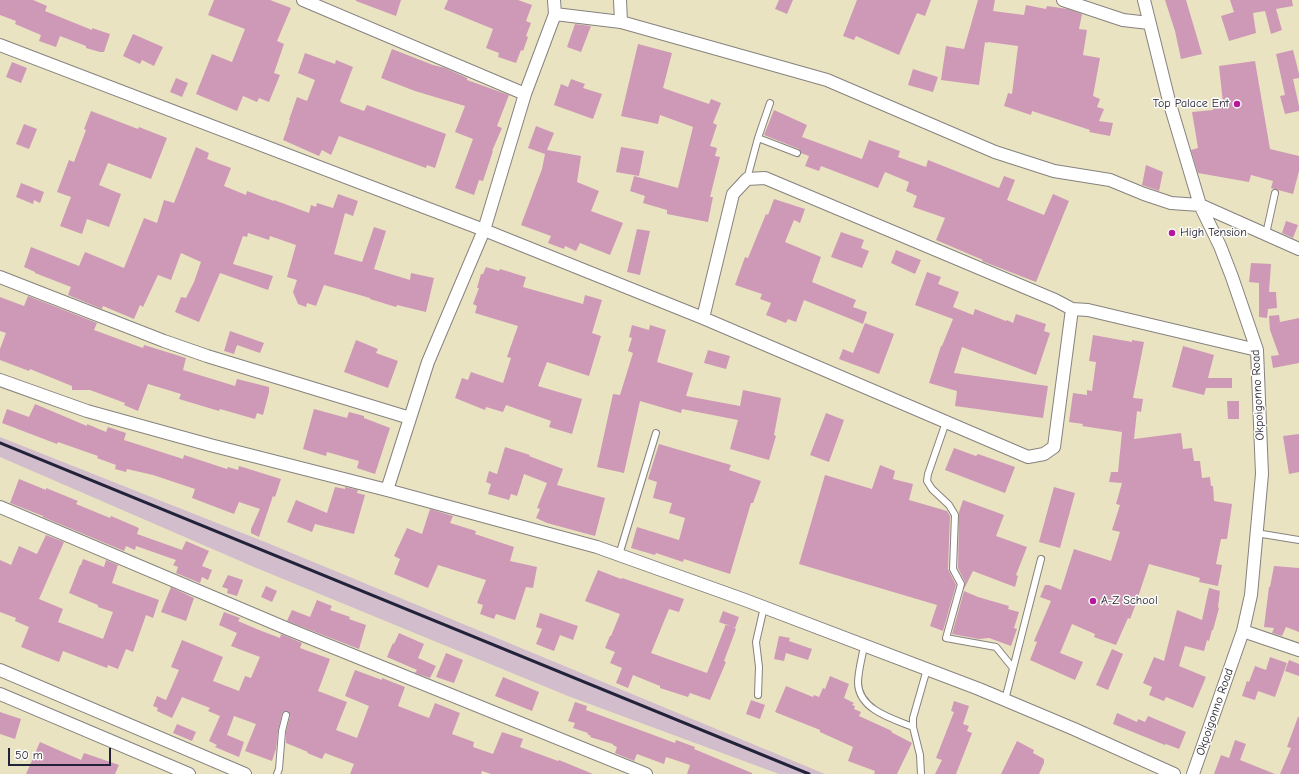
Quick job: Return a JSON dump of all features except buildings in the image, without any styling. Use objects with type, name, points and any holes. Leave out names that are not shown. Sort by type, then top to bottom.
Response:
[{"type":"street","points":[[303,0],[525,94]]},
{"type":"street","points":[[387,490],[428,362],[484,230],[525,94],[555,14],[554,0]]},
{"type":"street","points":[[620,0],[621,22]]},
{"type":"street","points":[[1063,0],[1123,20],[1149,23]]},
{"type":"street","name":"Okpoigonno Road","points":[[1144,0],[1169,101],[1200,205],[1230,270],[1257,350],[1262,474],[1251,595],[1243,631],[1193,774]]},
{"type":"street","points":[[555,14],[621,22],[827,80],[995,152],[1054,171],[1110,180],[1171,203],[1200,205],[1299,248]]},
{"type":"street","points":[[0,45],[484,230],[703,318],[1028,457],[1044,454],[1054,447],[1072,308]]},
{"type":"street","points":[[703,318],[733,194],[748,179],[765,178],[1072,308],[1088,310],[1257,350]]},
{"type":"street","points":[[0,277],[164,341],[207,356],[410,418]]},
{"type":"street","points":[[0,380],[87,411],[597,547],[764,607],[927,669],[1005,700],[1174,774]]},
{"type":"street","points":[[0,507],[288,629],[646,774]]},
{"type":"street","points":[[1243,631],[1299,650]]},
{"type":"street","points":[[0,670],[245,774]]},
{"type":"street","points":[[0,694],[189,774]]},
{"type":"lane","points":[[748,179],[758,138],[770,103]]},
{"type":"lane","points":[[758,138],[797,154]]},
{"type":"lane","points":[[1266,234],[1275,193]]},
{"type":"lane","points":[[946,422],[927,481],[932,489],[949,505],[955,515],[953,569],[961,584],[946,638],[996,647],[1013,668]]},
{"type":"lane","points":[[619,555],[656,433]]},
{"type":"lane","points":[[1256,533],[1299,540]]},
{"type":"lane","points":[[1005,700],[1041,559]]},
{"type":"lane","points":[[758,695],[759,667],[756,642],[764,607]]},
{"type":"lane","points":[[864,646],[858,683],[864,699],[869,706],[881,715],[913,727]]},
{"type":"lane","points":[[921,774],[920,755],[913,727],[913,718],[927,669]]},
{"type":"lane","points":[[277,774],[279,769],[282,731],[286,715]]},
{"type":"shaded area","points":[[0,437],[270,544],[825,774],[779,774],[568,696],[254,567],[0,457]]},
{"type":"railway","points":[[0,443],[809,774]]},
{"type":"place","name":"Top Palace Ent","points":[[1237,104]]},
{"type":"place","name":"High Tension","points":[[1172,233]]},
{"type":"place","name":"A-Z School","points":[[1093,601]]}]
